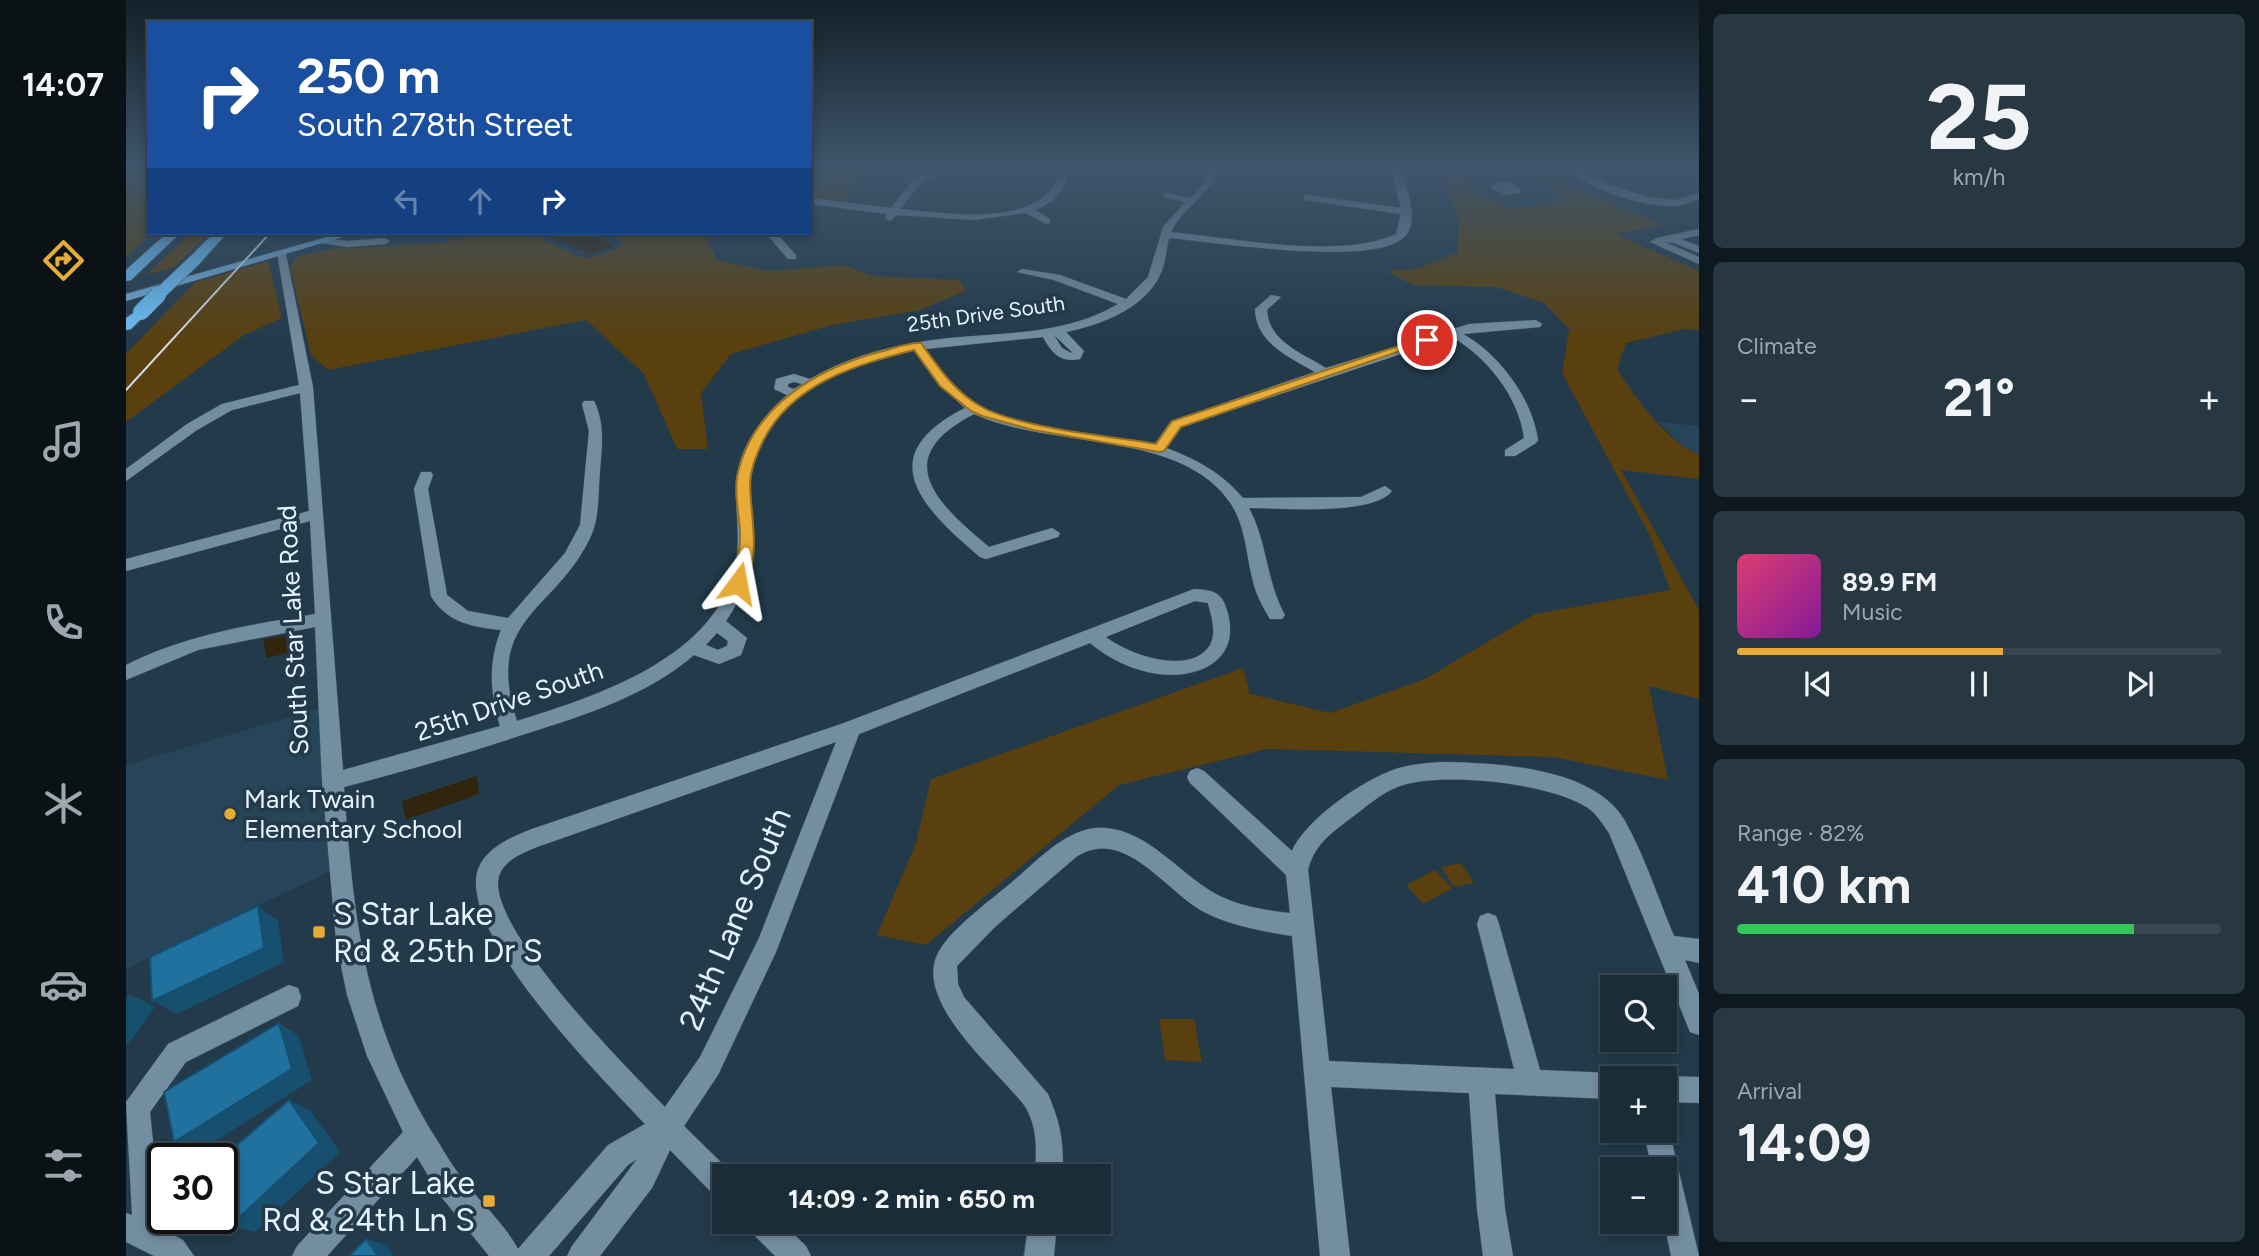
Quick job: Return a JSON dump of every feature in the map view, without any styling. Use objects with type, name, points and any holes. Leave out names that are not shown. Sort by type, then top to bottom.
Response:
[{"type":"highway","points":[[126,277],[172,235]]},
{"type":"highway","points":[[126,326],[219,235]]},
{"type":"main road","points":[[126,298],[344,235]]},
{"type":"street","points":[[1022,272],[1056,277],[1127,304],[1155,274],[1168,226]]},
{"type":"street","points":[[1166,234],[1305,246],[1363,248],[1395,240],[1404,226]]},
{"type":"street","points":[[1674,239],[1680,235],[1699,232]]},
{"type":"street","points":[[773,235],[792,257]]},
{"type":"street","points":[[1699,250],[1674,239],[1664,238],[1655,242],[1699,261]]},
{"type":"street","points":[[324,241],[347,244],[385,241]]},
{"type":"street","name":"South Star Lake Road","points":[[281,254],[306,387],[317,514],[332,781],[348,941],[359,995],[380,1056],[418,1135],[449,1184],[507,1256]]},
{"type":"street","points":[[1275,297],[1261,309],[1265,328],[1286,348],[1325,373]]},
{"type":"street","name":"25th Drive South","points":[[332,781],[425,759],[597,702],[653,675],[706,636],[738,583],[746,558],[743,479],[751,452],[771,419],[795,394],[813,383],[858,361],[917,346],[1052,331],[1088,322],[1127,304]]},
{"type":"street","points":[[1159,448],[1176,424],[1325,373],[1452,332],[1498,324],[1536,324]]},
{"type":"street","points":[[1452,332],[1476,346],[1491,360],[1527,422],[1531,440],[1510,453]]},
{"type":"street","points":[[917,346],[944,384],[975,408],[1033,427],[1159,448],[1199,468],[1222,484],[1249,522],[1255,541],[1263,594],[1276,615]]},
{"type":"street","points":[[126,476],[184,433],[227,407],[306,387]]},
{"type":"street","points":[[510,731],[501,705],[499,658],[512,625],[528,602],[565,567],[584,538],[588,525],[596,431],[589,404]]},
{"type":"street","points":[[975,408],[951,421],[929,441],[919,467],[926,493],[955,527],[986,553],[1052,533]]},
{"type":"street","points":[[426,475],[421,489],[439,596],[445,608],[456,615],[512,625]]},
{"type":"street","points":[[1238,503],[1361,502],[1374,499],[1385,491]]},
{"type":"street","points":[[126,565],[317,514]]},
{"type":"street","points":[[712,1173],[601,1061],[547,995],[496,920],[487,891],[490,872],[505,851],[525,841],[851,729],[1091,634],[1202,594],[1216,600],[1222,635],[1216,650],[1200,664],[1176,669],[1155,668],[1125,659],[1100,645],[1091,634]]},
{"type":"street","points":[[126,673],[177,648],[323,619]]},
{"type":"street","points":[[692,647],[719,657],[735,650],[737,638],[715,622]]},
{"type":"street","name":"24th Lane South","points":[[582,1256],[642,1178],[667,1127],[709,1066],[768,944],[851,729]]},
{"type":"street","points":[[1335,1256],[1297,870],[1299,857],[1311,837],[1382,785],[1400,776],[1448,771],[1485,773],[1539,782],[1581,794],[1607,813],[1616,827],[1699,1023]]},
{"type":"street","points":[[1197,777],[1297,870]]},
{"type":"street","points":[[1049,1164],[1050,1135],[1039,1102],[955,1006],[948,993],[945,981],[947,959],[962,940],[1073,846],[1100,837],[1132,847],[1202,898],[1223,909],[1252,918],[1301,926]]},
{"type":"street","points":[[1488,924],[1531,1083]]},
{"type":"street","points":[[1667,946],[1699,951]]},
{"type":"street","points":[[179,1256],[137,1232],[131,1117],[177,1053],[289,997]]},
{"type":"street","points":[[1315,1073],[1600,1086]]},
{"type":"street","points":[[1481,1081],[1491,1209],[1498,1256]]},
{"type":"street","points":[[1677,1089],[1699,1090]]},
{"type":"street","name":"24th Lane South","points":[[530,1256],[618,1155],[667,1127]]},
{"type":"street","points":[[307,1256],[418,1135]]},
{"type":"street","points":[[1659,1143],[1686,1256]]},
{"type":"street","points":[[773,1234],[796,1256]]},
{"type":"street","points":[[1039,1256],[1042,1234]]},
{"type":"shaded area","points":[[126,226],[147,226],[147,235],[150,235],[126,257]]},
{"type":"shaded area","points":[[1459,226],[1660,226],[1615,234],[1699,271],[1699,330],[1684,329],[1626,343],[1617,369],[1642,405],[1665,430],[1676,441],[1699,454],[1699,479],[1621,470],[1699,610],[1699,699],[1649,686],[1668,780],[1553,757],[1267,749],[1119,785],[926,945],[877,935],[916,843],[931,779],[1243,668],[1250,694],[1330,713],[1425,679],[1535,614],[1670,590],[1651,538],[1562,373],[1569,329],[1544,303],[1496,287],[1413,285],[1386,271],[1416,269],[1458,252]]},
{"type":"shaded area","points":[[189,235],[208,235],[174,267],[146,275]]},
{"type":"shaded area","points":[[480,235],[533,235],[580,257],[591,258],[626,245],[611,235],[705,235],[717,260],[769,271],[844,265],[872,276],[960,280],[966,291],[920,310],[832,325],[731,354],[701,393],[708,449],[677,449],[644,374],[586,320],[328,370],[311,355],[290,267],[298,256],[334,249],[442,243]]},
{"type":"shaded area","points":[[543,235],[598,235],[612,247],[590,254]]},
{"type":"shaded area","points":[[268,261],[282,318],[244,335],[126,422],[126,354],[195,282]]},
{"type":"shaded area","points":[[1659,422],[1699,426],[1699,454],[1686,450]]},
{"type":"shaded area","points":[[290,635],[290,652],[267,658],[263,639]]},
{"type":"shaded area","name":"Mark Twain Elementary School","points":[[328,706],[339,867],[126,969],[126,765]]},
{"type":"shaded area","points":[[477,776],[479,794],[406,820],[402,801]]},
{"type":"shaded area","points":[[1461,863],[1474,883],[1454,887],[1441,867]]},
{"type":"shaded area","points":[[1435,870],[1452,888],[1423,904],[1406,885]]},
{"type":"shaded area","points":[[1159,1019],[1194,1019],[1202,1062],[1165,1060]]},
{"type":"building","points":[[258,906],[264,948],[152,1001],[150,957]]},
{"type":"building","points":[[279,1023],[292,1069],[174,1142],[164,1092]]},
{"type":"building","points":[[289,1100],[319,1143],[238,1219],[238,1144]]},
{"type":"building","points":[[366,1239],[378,1256],[349,1256]]},
{"type":"tram line","points":[[126,390],[268,235]]},
{"type":"place","name":"Mark Twain Elementary School","points":[[230,814]]},
{"type":"place","name":"S Star Lake Rd & 25th Dr S","points":[[319,932]]},
{"type":"place","name":"S Star Lake Rd & 24th Ln S","points":[[489,1201]]},
{"type":"route","points":[[738,583],[746,558],[743,479],[751,452],[760,435],[793,396],[828,374],[858,361],[917,346],[944,384],[986,414],[1033,427],[1159,448],[1176,424],[1193,417],[1427,340]]}]
